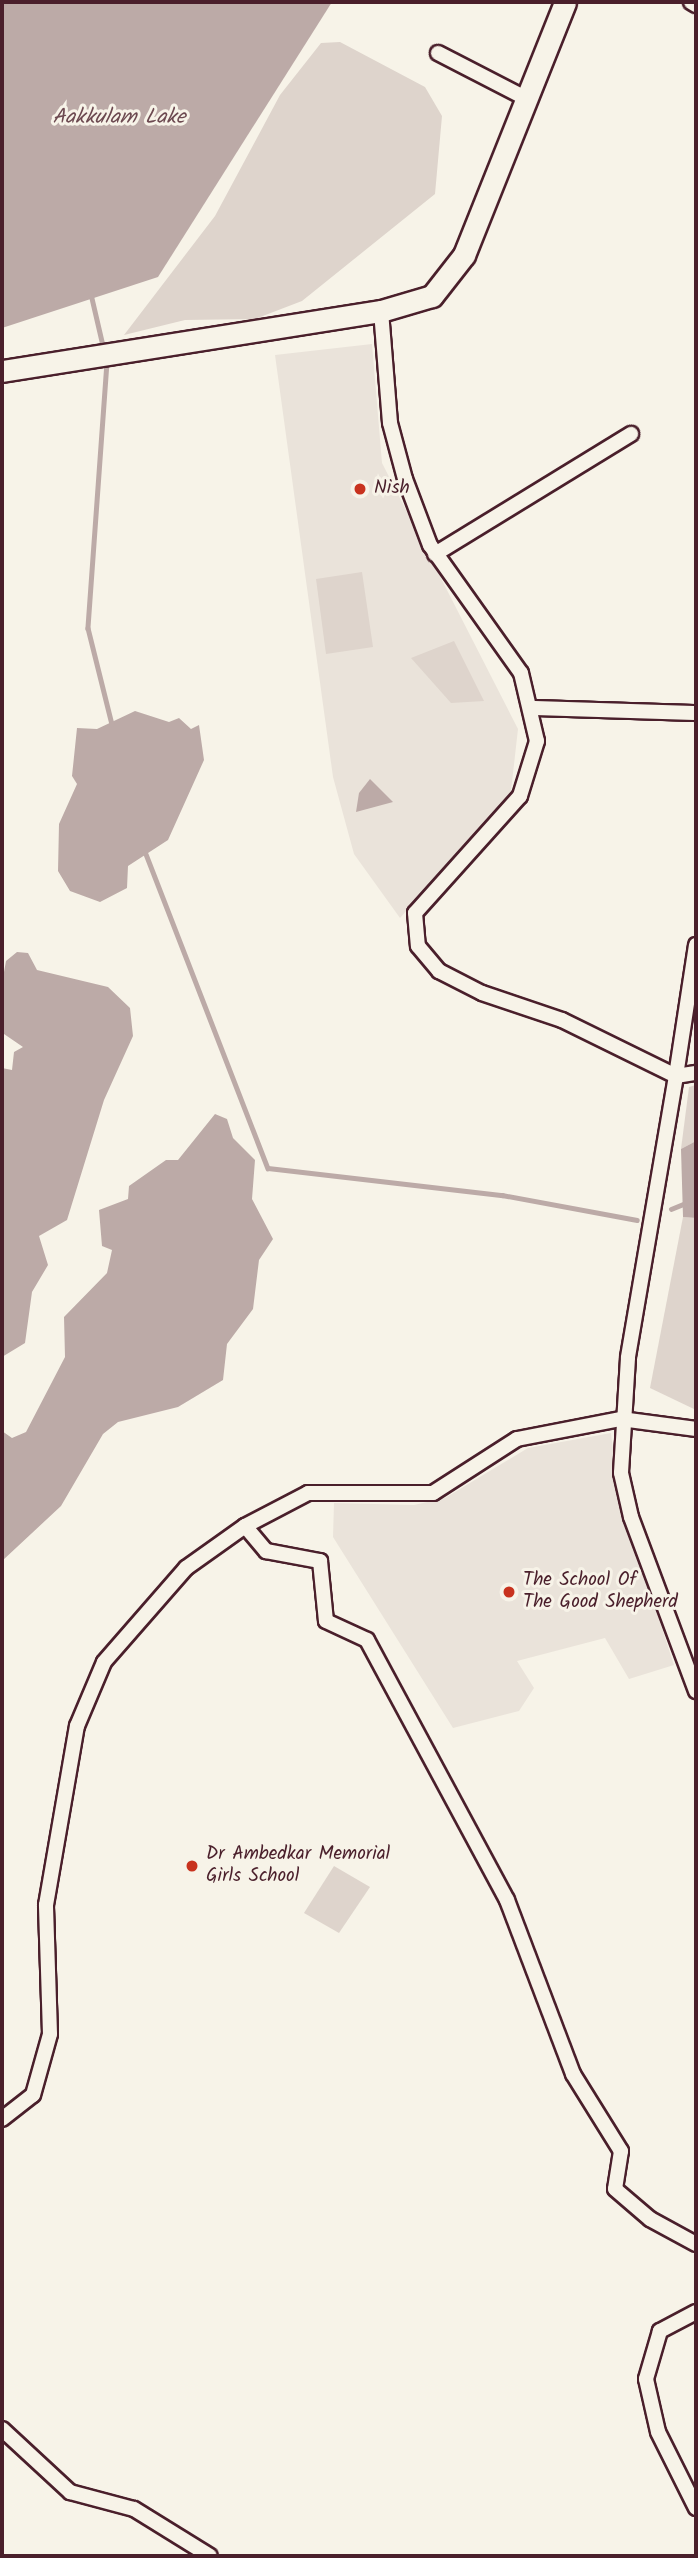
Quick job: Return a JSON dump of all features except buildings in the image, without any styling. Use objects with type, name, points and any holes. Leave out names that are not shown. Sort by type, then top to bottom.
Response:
[{"type":"main road","points":[[2,371],[105,351],[381,311],[432,296],[451,278],[565,2]]},
{"type":"street","points":[[691,2],[696,5]]},
{"type":"street","points":[[438,53],[527,99]]},
{"type":"street","points":[[381,311],[390,423],[435,554],[521,673],[534,708],[537,741],[520,796],[415,913],[418,946],[439,971],[471,987],[562,1020],[676,1076],[696,1073]]},
{"type":"street","points":[[435,554],[631,434]]},
{"type":"street","points":[[534,708],[696,713]]},
{"type":"street","points":[[696,946],[621,1419],[624,1496],[696,1691]]},
{"type":"street","points":[[2,2119],[33,2095],[50,2034],[46,1905],[76,1726],[104,1662],[141,1613],[186,1568],[245,1526],[308,1493],[433,1493],[517,1439],[621,1419],[696,1429]]},
{"type":"street","points":[[245,1526],[266,1551],[320,1561],[326,1620],[367,1640],[507,1900],[573,2074],[621,2151],[615,2189],[650,2219],[696,2244]]},
{"type":"street","points":[[696,2312],[660,2331],[646,2379],[658,2432],[696,2508]]},
{"type":"street","points":[[2,2429],[70,2492],[134,2508],[210,2556]]},
{"type":"shaded area","points":[[340,42],[425,87],[442,116],[435,194],[302,301],[255,319],[185,320],[124,335],[215,216],[280,95],[321,43]]},
{"type":"shaded area","points":[[372,344],[382,463],[518,729],[511,791],[400,918],[354,854],[333,777],[275,355]]},
{"type":"shaded area","points":[[362,572],[373,647],[326,654],[316,579]]},
{"type":"shaded area","points":[[454,641],[484,701],[451,703],[411,658]]},
{"type":"shaded area","points":[[696,1085],[696,1141],[681,1149],[689,1087]]},
{"type":"shaded area","points":[[683,1217],[696,1218],[696,1410],[650,1388]]},
{"type":"shaded area","name":"The School Of The Good Shepherd","points":[[611,1433],[618,1494],[674,1665],[629,1679],[605,1638],[517,1661],[534,1688],[519,1711],[453,1728],[333,1537],[334,1503],[414,1505],[445,1498],[528,1448]]},
{"type":"shaded area","points":[[334,1866],[370,1887],[339,1933],[304,1913]]},
{"type":"water","name":"Aakkulam Lake","points":[[2,2],[332,2],[158,277],[2,328]]},
{"type":"water","points":[[135,711],[169,722],[179,718],[191,729],[199,725],[204,760],[168,840],[128,866],[127,888],[100,902],[70,891],[58,871],[59,824],[77,784],[72,776],[77,728],[97,729]]},
{"type":"water","points":[[370,779],[393,802],[356,812],[359,793]]},
{"type":"water","points":[[17,952],[28,953],[37,970],[108,987],[130,1008],[133,1036],[104,1100],[67,1220],[39,1236],[48,1265],[32,1292],[25,1343],[2,1357],[2,1068],[12,1070],[14,1052],[23,1047],[4,1034],[2,983],[6,961]]},
{"type":"water","points":[[215,1114],[227,1119],[233,1138],[255,1160],[252,1199],[273,1239],[259,1260],[253,1309],[227,1344],[223,1380],[178,1407],[118,1422],[103,1434],[61,1506],[2,1561],[2,1431],[12,1438],[26,1432],[65,1357],[64,1317],[107,1273],[112,1250],[102,1246],[99,1210],[128,1199],[129,1186],[166,1160],[178,1160]]},
{"type":"water","points":[[696,1141],[696,1218],[683,1217],[681,1149]]},
{"type":"waterway","points":[[91,294],[104,350]]},
{"type":"waterway","points":[[107,362],[88,628],[112,724]]},
{"type":"waterway","points":[[146,854],[268,1168],[502,1195],[637,1220]]},
{"type":"waterway","points":[[671,1209],[696,1199]]},
{"type":"place","name":"Nish","points":[[360,489]]},
{"type":"place","name":"The School Of The Good Shepherd","points":[[509,1592]]},
{"type":"place","name":"Dr Ambedkar Memorial Girls School","points":[[192,1866]]}]
